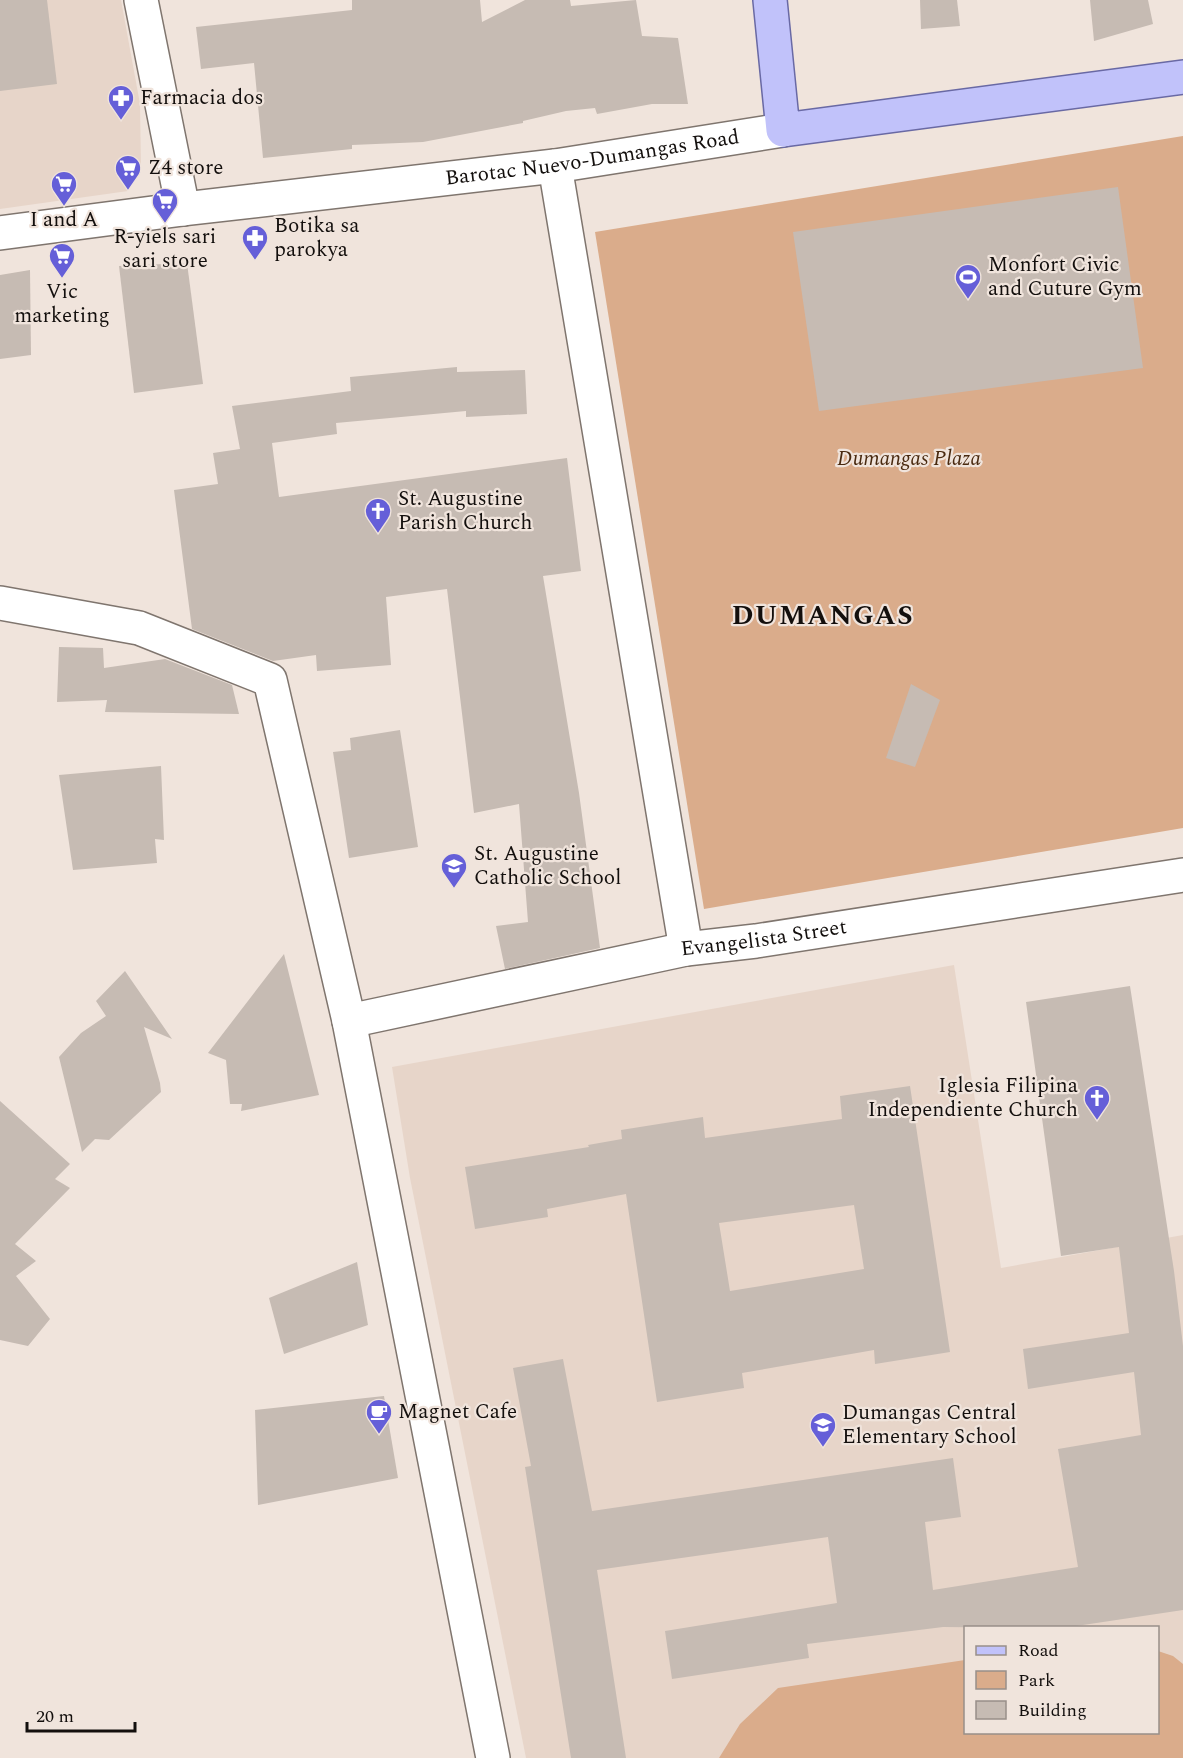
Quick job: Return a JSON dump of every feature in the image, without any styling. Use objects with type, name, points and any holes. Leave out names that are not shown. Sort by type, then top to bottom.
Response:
[{"type":"main road","points":[[770,0],[783,130]]},
{"type":"main road","name":"Barotac Nuevo-Dumangas Road","points":[[783,130],[1183,77]]},
{"type":"street","points":[[141,0],[183,209]]},
{"type":"street","name":"Barotac Nuevo-Dumangas Road","points":[[0,233],[183,209],[555,166],[783,130]]},
{"type":"street","points":[[555,166],[686,949]]},
{"type":"street","points":[[0,603],[139,628],[270,681],[349,1021],[493,1758]]},
{"type":"street","name":"Evangelista Street","points":[[349,1021],[686,949],[756,941],[1183,875]]},
{"type":"shaded area","points":[[0,0],[121,0],[140,104],[141,168],[128,191],[0,209]]},
{"type":"shaded area","name":"Dumangas Central Elementary School","points":[[954,965],[1001,1268],[1183,1235],[1183,1758],[526,1758],[410,1178],[392,1067]]},
{"type":"green space","name":"Dumangas Plaza","points":[[1183,136],[1183,828],[704,909],[595,232]]},
{"type":"green space","points":[[1159,1651],[1173,1656],[1183,1664],[1183,1758],[719,1758],[740,1724],[778,1688],[964,1660],[964,1734],[1159,1734]]},
{"type":"building","points":[[0,0],[47,0],[57,84],[0,91]]},
{"type":"building","points":[[352,0],[480,0],[482,22],[525,0],[570,0],[571,6],[636,0],[642,36],[678,38],[688,104],[652,104],[597,114],[595,108],[566,111],[523,121],[523,123],[423,142],[352,145],[352,149],[263,158],[254,63],[201,69],[196,27],[352,10]]},
{"type":"building","points":[[920,0],[957,0],[960,26],[921,29]]},
{"type":"building","points":[[1090,0],[1148,0],[1153,24],[1094,41]]},
{"type":"building","name":"Monfort Civic and Cuture Gym","points":[[1118,187],[1143,368],[819,411],[793,232]]},
{"type":"building","points":[[187,263],[203,384],[134,393],[119,266]]},
{"type":"building","points":[[30,270],[31,355],[0,359],[0,275]]},
{"type":"building","points":[[457,367],[457,372],[525,370],[527,414],[466,417],[466,411],[336,423],[337,434],[272,443],[279,497],[567,458],[581,571],[543,576],[579,793],[600,948],[505,969],[496,926],[528,922],[519,804],[474,813],[447,589],[386,597],[391,665],[317,671],[316,655],[273,661],[192,629],[174,490],[218,484],[213,453],[240,449],[232,406],[351,391],[350,377]]},
{"type":"building","points":[[59,647],[103,648],[104,668],[165,659],[232,685],[239,714],[105,712],[107,700],[57,702]]},
{"type":"building","points":[[911,684],[940,700],[915,767],[886,758]]},
{"type":"building","points":[[400,730],[418,847],[349,858],[333,752],[351,750],[350,738]]},
{"type":"building","points":[[161,766],[164,840],[155,839],[157,863],[73,870],[59,775]]},
{"type":"building","points":[[284,954],[319,1095],[241,1111],[242,1104],[230,1104],[226,1060],[208,1053]]},
{"type":"building","points":[[125,971],[172,1039],[144,1027],[161,1092],[109,1140],[95,1139],[82,1152],[59,1057],[81,1033],[106,1016],[96,1001]]},
{"type":"building","points":[[1130,986],[1174,1271],[1183,1346],[1183,1610],[1076,1626],[943,1627],[807,1644],[809,1658],[672,1679],[665,1631],[837,1603],[828,1537],[597,1570],[626,1758],[571,1758],[525,1467],[531,1466],[513,1368],[563,1359],[592,1511],[953,1458],[961,1517],[925,1522],[933,1590],[1078,1567],[1058,1449],[1141,1435],[1134,1372],[1028,1389],[1023,1349],[1129,1333],[1119,1247],[1061,1256],[1026,1002]]},
{"type":"building","points":[[910,1086],[950,1352],[875,1364],[874,1350],[742,1373],[744,1388],[657,1402],[626,1194],[547,1209],[548,1217],[475,1229],[465,1167],[589,1147],[588,1145],[622,1139],[621,1130],[703,1117],[705,1138],[842,1119],[840,1096]],"holes":[[[854,1205],[864,1269],[730,1291],[719,1223]]]},
{"type":"building","points":[[0,1101],[70,1164],[55,1179],[70,1188],[15,1244],[36,1261],[16,1276],[50,1319],[28,1346],[0,1340]]},
{"type":"building","points":[[357,1262],[368,1325],[284,1354],[269,1298]]},
{"type":"building","points":[[384,1396],[398,1478],[258,1505],[255,1410]]},
{"type":"place","name":"Farmacia dos","points":[[121,121]]},
{"type":"place","name":"Z4 store","points":[[128,191]]},
{"type":"place","name":"I and A","points":[[64,207]]},
{"type":"place","name":"R-yiels sari sari store","points":[[165,224]]},
{"type":"place","name":"Botika sa parokya","points":[[255,261]]},
{"type":"place","name":"Vic marketing","points":[[62,279]]},
{"type":"place","name":"Monfort Civic and Cuture Gym","points":[[968,300]]},
{"type":"place","name":"St. Augustine Parish Church","points":[[378,534]]},
{"type":"place","name":"St. Augustine Catholic School","points":[[454,889]]},
{"type":"place","name":"Iglesia Filipina Independiente Church","points":[[1097,1121]]},
{"type":"place","name":"Magnet Cafe","points":[[379,1435]]},
{"type":"place","name":"Dumangas Central Elementary School","points":[[823,1448]]},
{"type":"district","name":"DUMANGAS","points":[[823,616]]}]
